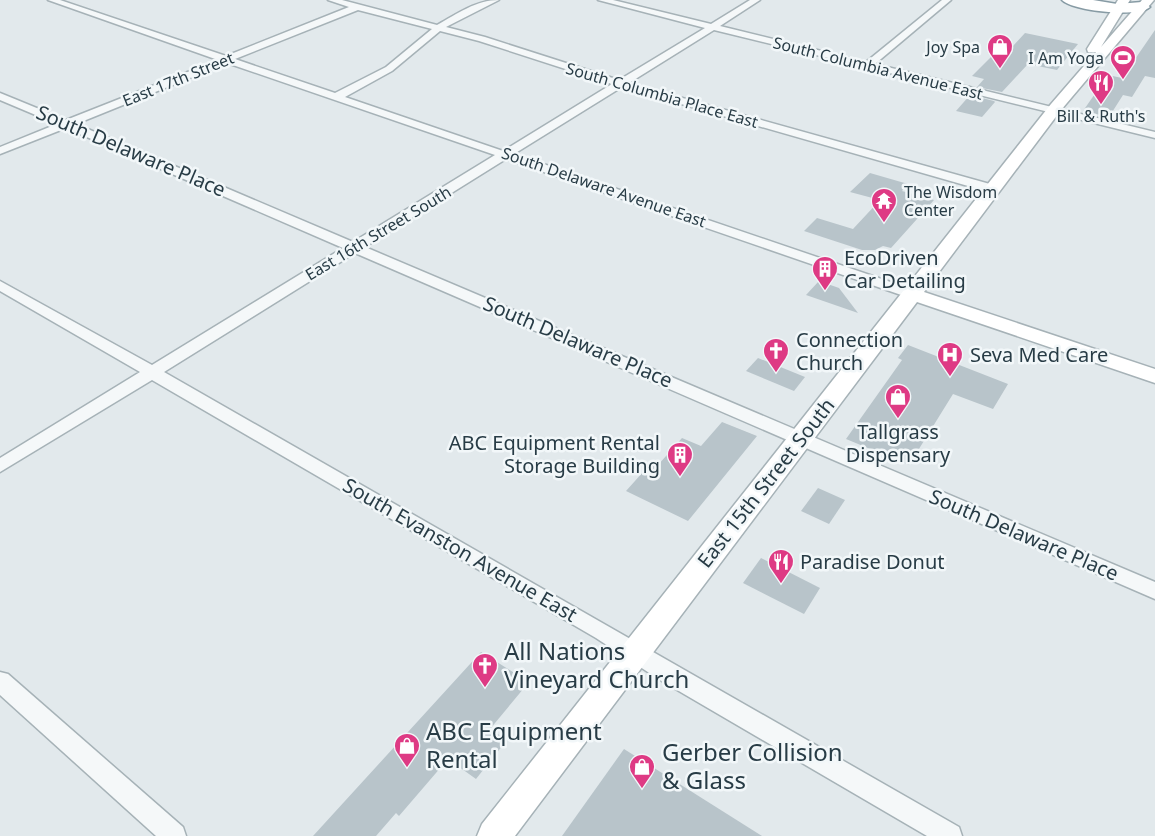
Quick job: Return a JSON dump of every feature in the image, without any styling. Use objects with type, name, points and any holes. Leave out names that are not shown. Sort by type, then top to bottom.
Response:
[{"type":"highway","points":[[1069,0],[1121,5],[1145,3]]},
{"type":"main road","name":"East 15th Street South","points":[[494,836],[1082,74],[1112,45],[1145,3]]},
{"type":"main road","name":"East 15th Street South","points":[[1082,74],[1097,42],[1121,5]]},
{"type":"main road","name":"South Delaware Avenue East","points":[[912,294],[1155,376]]},
{"type":"street","name":"South Delaware Avenue East","points":[[52,0],[912,294]]},
{"type":"street","name":"South Columbia Place East","points":[[332,0],[490,41],[621,84],[993,189]]},
{"type":"street","points":[[336,97],[389,69],[438,28],[472,9],[495,0]]},
{"type":"street","name":"South Columbia Avenue East","points":[[602,0],[1155,135]]},
{"type":"street","name":"East 16th Street South","points":[[0,465],[508,155],[756,0]]},
{"type":"street","points":[[868,65],[947,0]]},
{"type":"street","points":[[75,8],[89,3]]},
{"type":"street","name":"East 17th Street","points":[[0,151],[357,6]]},
{"type":"street","name":"South Delaware Place","points":[[0,96],[1155,591]]},
{"type":"street","name":"South Evanston Avenue East","points":[[0,285],[950,836]]},
{"type":"street","points":[[0,681],[174,836]]},
{"type":"building","points":[[1155,30],[1155,78],[1145,76],[1132,97],[1123,95],[1109,117],[1083,111],[1108,75],[1122,78]]},
{"type":"building","points":[[1025,33],[1078,44],[1057,70],[1028,64],[1002,92],[977,87],[984,79],[972,76],[1001,47],[1013,46]]},
{"type":"building","points":[[970,95],[995,102],[982,117],[956,111]]},
{"type":"building","points":[[870,173],[908,184],[902,191],[934,200],[891,248],[883,246],[875,250],[862,250],[804,231],[817,218],[853,229],[880,200],[850,192]]},
{"type":"building","name":"EcoDriven Car Detailing","points":[[819,281],[839,288],[858,313],[806,295]]},
{"type":"building","name":"Tallgrass Dispensary","points":[[908,345],[1008,384],[993,409],[953,394],[909,465],[846,439],[902,360],[898,358]]},
{"type":"building","name":"Connection Church","points":[[758,358],[805,377],[794,391],[746,371]]},
{"type":"building","name":"ABC Equipment Rental Storage Building","points":[[722,422],[757,436],[688,521],[626,491],[652,462],[658,465],[682,438],[701,446]]},
{"type":"building","points":[[818,488],[845,500],[829,524],[801,511]]},
{"type":"building","name":"Paradise Donut","points":[[761,558],[820,588],[804,614],[743,583]]},
{"type":"building","name":"ABC Equipment Rental","points":[[481,652],[529,682],[490,729],[507,740],[476,779],[448,759],[399,816],[396,813],[376,836],[313,836]]},
{"type":"building","name":"Gerber Collision & Glass","points":[[624,749],[762,836],[562,836]]},
{"type":"place","name":"Joy Spa","points":[[1000,70]]},
{"type":"place","name":"I Am Yoga","points":[[1123,81]]},
{"type":"place","name":"Bill & Ruth's","points":[[1101,106]]},
{"type":"place","name":"The Wisdom Center","points":[[884,224]]},
{"type":"place","name":"EcoDriven Car Detailing","points":[[825,292]]},
{"type":"place","name":"Connection Church","points":[[776,374]]},
{"type":"place","name":"Seva Med Care","points":[[950,378]]},
{"type":"place","name":"Tallgrass Dispensary","points":[[898,420]]},
{"type":"place","name":"ABC Equipment Rental Storage Building","points":[[680,478]]},
{"type":"place","name":"Paradise Donut","points":[[781,585]]},
{"type":"place","name":"All Nations Vineyard Church","points":[[485,689]]},
{"type":"place","name":"ABC Equipment Rental","points":[[407,769]]},
{"type":"place","name":"Gerber Collision & Glass","points":[[642,790]]}]
